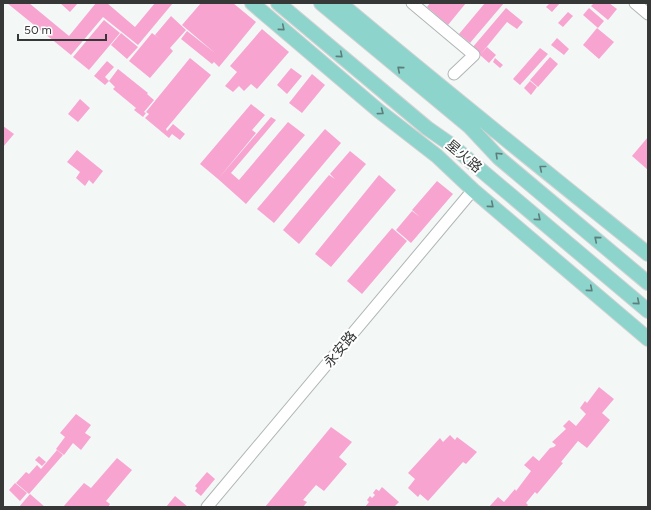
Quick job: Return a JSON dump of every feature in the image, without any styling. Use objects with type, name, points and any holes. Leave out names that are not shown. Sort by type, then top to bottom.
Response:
[{"type":"main road","points":[[252,3],[380,111],[406,130],[473,190],[648,339]]},
{"type":"main road","name":"星火路","points":[[278,3],[427,128],[450,144],[648,311]]},
{"type":"main road","name":"星火路","points":[[321,3],[469,126],[499,158],[648,282]]},
{"type":"main road","points":[[340,3],[484,123],[510,142],[648,254]]},
{"type":"main road","points":[[308,50],[319,37]]},
{"type":"main road","points":[[432,96],[484,123]]},
{"type":"main road","points":[[406,130],[450,144]]},
{"type":"street","points":[[412,3],[474,55],[454,74]]},
{"type":"street","points":[[635,3],[648,14]]},
{"type":"street","name":"永安路","points":[[207,507],[473,190]]},
{"type":"building","points":[[7,3],[29,3],[69,36],[96,3],[107,3],[135,27],[155,3],[173,3],[138,45],[103,17],[71,55]]},
{"type":"building","points":[[60,3],[78,3],[70,12]]},
{"type":"building","points":[[201,3],[233,3],[256,22],[219,67],[214,62],[212,64],[181,39],[187,31],[215,53],[182,25]]},
{"type":"building","points":[[430,3],[466,3],[448,25],[427,7]]},
{"type":"building","points":[[485,3],[504,3],[470,43],[459,34]]},
{"type":"building","points":[[550,3],[560,3],[552,12],[546,7]]},
{"type":"building","points":[[594,3],[609,3],[617,9],[608,20],[591,6]]},
{"type":"building","points":[[506,8],[523,22],[517,29],[507,22],[480,55],[472,48]]},
{"type":"building","points":[[589,8],[604,21],[598,28],[583,15]]},
{"type":"building","points":[[568,12],[573,16],[563,27],[558,23]]},
{"type":"building","points":[[171,16],[186,30],[170,48],[173,51],[150,78],[129,61],[152,33],[160,39],[155,35]]},
{"type":"building","points":[[104,20],[120,33],[89,70],[73,57]]},
{"type":"building","points":[[597,28],[614,42],[599,59],[583,45]]},
{"type":"building","points":[[262,29],[289,52],[257,89],[251,84],[244,91],[239,86],[233,92],[225,86],[237,72],[230,66]]},
{"type":"building","points":[[121,33],[138,47],[127,59],[111,45]]},
{"type":"building","points":[[557,38],[569,49],[564,55],[551,45]]},
{"type":"building","points":[[487,47],[496,55],[489,63],[480,55]]},
{"type":"building","points":[[540,48],[548,54],[520,85],[513,79]]},
{"type":"building","points":[[550,57],[558,64],[538,87],[530,80]]},
{"type":"building","points":[[190,58],[211,75],[166,129],[167,131],[173,124],[185,134],[180,140],[172,134],[169,138],[145,118],[149,114],[146,112]]},
{"type":"building","points":[[495,58],[503,65],[500,68],[493,62]]},
{"type":"building","points":[[107,61],[114,67],[105,77],[109,81],[105,85],[94,76]]},
{"type":"building","points":[[291,68],[302,76],[287,94],[277,85]]},
{"type":"building","points":[[118,69],[148,93],[147,94],[154,100],[144,112],[146,113],[143,117],[134,110],[136,108],[113,89],[115,87],[109,81]]},
{"type":"building","points":[[312,74],[325,85],[302,113],[289,103]]},
{"type":"building","points":[[530,81],[537,87],[531,95],[524,88]]},
{"type":"building","points":[[80,99],[90,108],[78,122],[68,114]]},
{"type":"building","points":[[251,104],[265,115],[252,130],[256,133],[218,179],[200,164]]},
{"type":"building","points":[[271,117],[276,120],[231,173],[239,180],[288,122],[305,135],[246,204],[218,179]]},
{"type":"building","points":[[3,126],[14,134],[3,147]]},
{"type":"building","points":[[325,129],[341,143],[274,223],[257,209]]},
{"type":"building","points":[[648,137],[648,170],[632,156]]},
{"type":"building","points":[[77,150],[103,171],[93,184],[89,180],[85,186],[76,178],[80,172],[67,162]]},
{"type":"building","points":[[350,151],[366,164],[299,244],[283,230],[329,175],[335,179],[330,174]]},
{"type":"building","points":[[379,175],[396,190],[331,267],[315,254]]},
{"type":"building","points":[[437,181],[453,194],[411,243],[396,230],[412,211],[420,217],[412,210]]},
{"type":"building","points":[[392,228],[407,241],[362,294],[347,281]]},
{"type":"building","points":[[599,387],[614,399],[602,413],[610,420],[587,448],[578,441],[561,462],[563,463],[537,494],[535,492],[526,503],[528,505],[526,507],[489,507],[498,497],[504,502],[515,489],[516,491],[531,471],[524,465],[533,456],[539,461],[550,448],[556,445],[552,442],[566,429],[563,426],[569,420],[576,426],[586,414],[580,408],[585,401],[587,403]]},
{"type":"building","points":[[76,414],[91,425],[85,433],[91,437],[81,450],[73,443],[64,455],[56,449],[65,437],[60,433]]},
{"type":"building","points":[[331,427],[352,442],[339,457],[347,464],[324,491],[316,485],[303,500],[307,502],[303,507],[265,507]]},
{"type":"building","points":[[450,435],[455,440],[457,437],[477,452],[466,464],[463,462],[428,501],[420,494],[418,497],[408,488],[415,479],[408,473],[440,438],[443,442]]},
{"type":"building","points":[[57,450],[63,455],[29,494],[16,483],[26,472],[29,474],[37,465],[41,469]]},
{"type":"building","points":[[39,456],[46,462],[42,466],[35,460]]},
{"type":"building","points":[[117,458],[132,470],[106,501],[110,504],[108,507],[63,507],[84,483],[91,488]]},
{"type":"building","points":[[207,472],[215,479],[201,496],[195,491],[197,488],[195,486]]},
{"type":"building","points":[[15,483],[27,493],[20,501],[9,490]]},
{"type":"building","points":[[382,487],[399,502],[395,506],[396,507],[365,507],[369,502],[367,500],[370,496],[372,498],[375,495],[373,493],[376,489],[379,491]]},
{"type":"building","points":[[30,494],[45,507],[19,507]]},
{"type":"building","points":[[175,496],[188,507],[166,507]]}]
